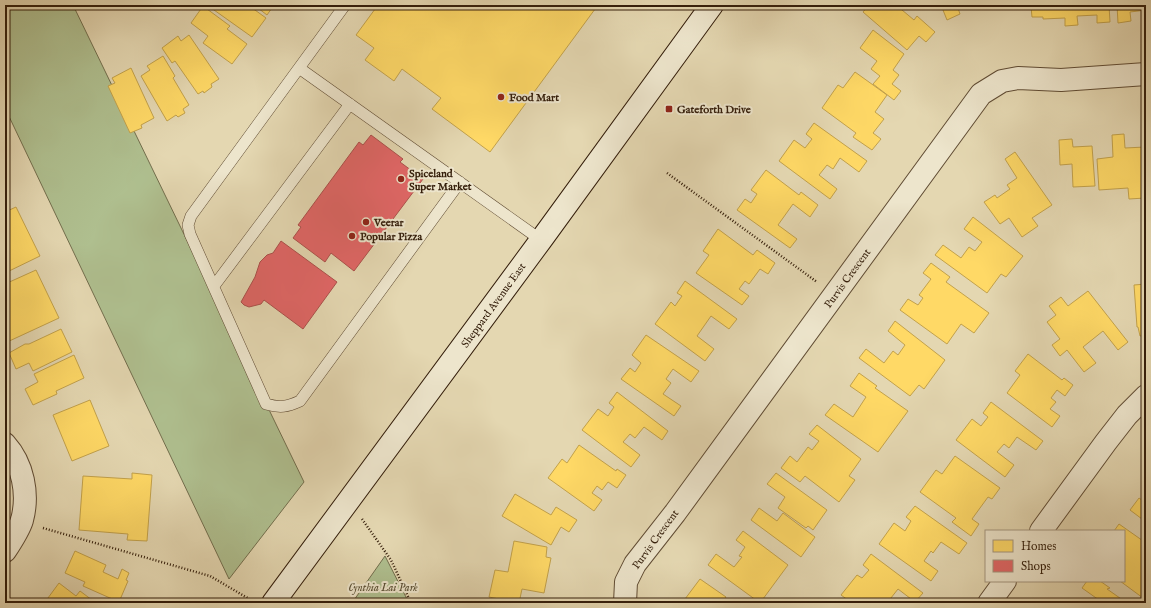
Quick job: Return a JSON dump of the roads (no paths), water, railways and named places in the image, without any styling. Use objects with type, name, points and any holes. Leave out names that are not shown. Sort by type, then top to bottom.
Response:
[{"type":"street","name":"Sheppard Avenue East","points":[[273,603],[541,240],[712,5]]},
{"type":"street","name":"Purvis Crescent","points":[[625,603],[626,582],[635,564],[981,94],[1002,81],[1018,78],[1062,80],[1146,74]]},
{"type":"street","points":[[1042,530],[1110,436],[1127,415],[1146,396]]},
{"type":"street","points":[[5,444],[12,451],[20,467],[25,504],[22,522],[5,551]]},
{"type":"street","points":[[989,603],[1004,582]]},
{"type":"lane","points":[[345,5],[191,216],[188,225],[190,234],[266,404],[275,407],[286,407],[300,401],[460,182]]},
{"type":"lane","points":[[299,68],[541,240]]},
{"type":"lane","points":[[214,286],[350,104]]},
{"type":"place","name":"Food Mart","points":[[501,97]]},
{"type":"place","name":"Gateforth Drive","points":[[669,109]]},
{"type":"place","name":"Spiceland Super Market","points":[[401,179]]},
{"type":"place","name":"Veerar","points":[[366,222]]},
{"type":"place","name":"Popular Pizza","points":[[352,236]]},
{"type":"park label","name":"Cynthia Lai Park","points":[[383,587]]}]
